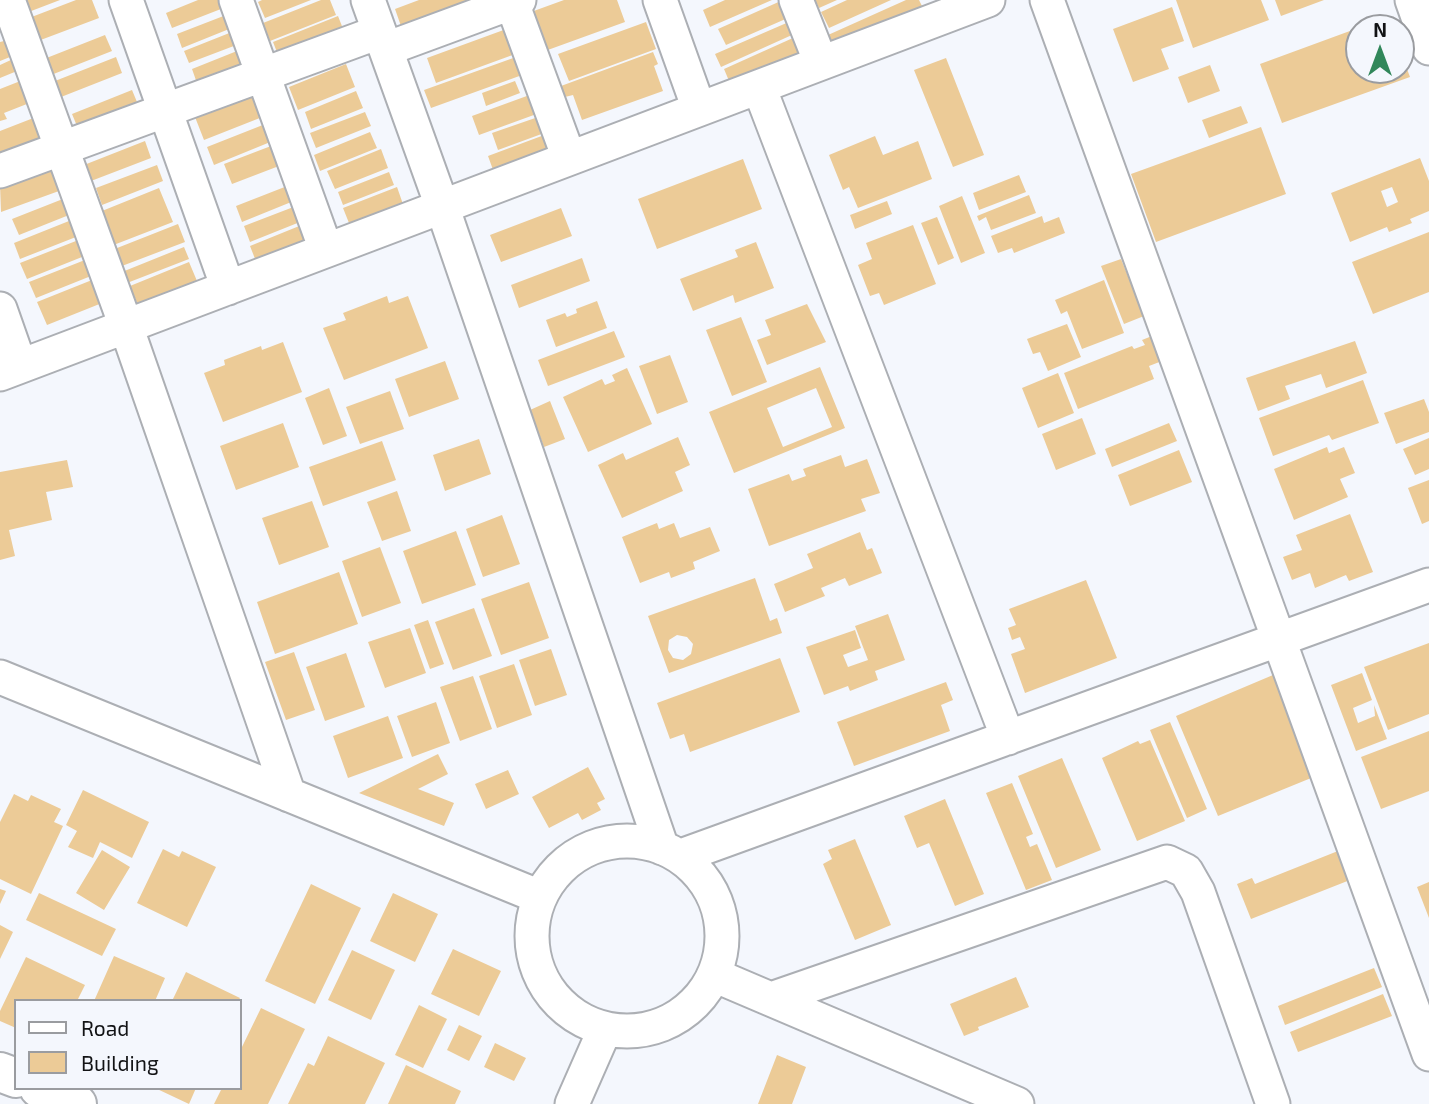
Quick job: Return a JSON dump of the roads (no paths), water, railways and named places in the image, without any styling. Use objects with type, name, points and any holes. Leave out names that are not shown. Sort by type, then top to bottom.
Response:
[{"type":"street","points":[[8,0],[126,326],[289,795]]},
{"type":"street","points":[[126,0],[228,288]]},
{"type":"street","points":[[236,0],[326,250]]},
{"type":"street","points":[[368,0],[672,852]]},
{"type":"street","points":[[660,0],[699,109]]},
{"type":"street","points":[[796,0],[821,63]]},
{"type":"street","points":[[1047,0],[1429,1054]]},
{"type":"street","points":[[1412,0],[1429,48]]},
{"type":"street","points":[[0,171],[263,75],[514,1],[569,158]]},
{"type":"street","points":[[0,309],[10,370],[759,87],[968,4]]},
{"type":"street","points":[[759,87],[1008,738]]},
{"type":"street","points":[[672,852],[1008,738],[1429,585]]},
{"type":"street","points":[[0,677],[540,897]]},
{"type":"street","points":[[607,842],[649,842],[672,852],[710,885],[720,909],[722,958],[708,989],[678,1017],[646,1030],[605,1029],[578,1018],[545,987],[532,949],[534,914],[540,897],[545,884],[576,854],[607,842]]},
{"type":"street","points":[[771,999],[1167,862],[1186,871],[1198,892],[1273,1104]]},
{"type":"street","points":[[714,975],[1017,1104]]},
{"type":"street","points":[[572,1104],[605,1029]]},
{"type":"street","points":[[44,1090],[77,1104]]}]
